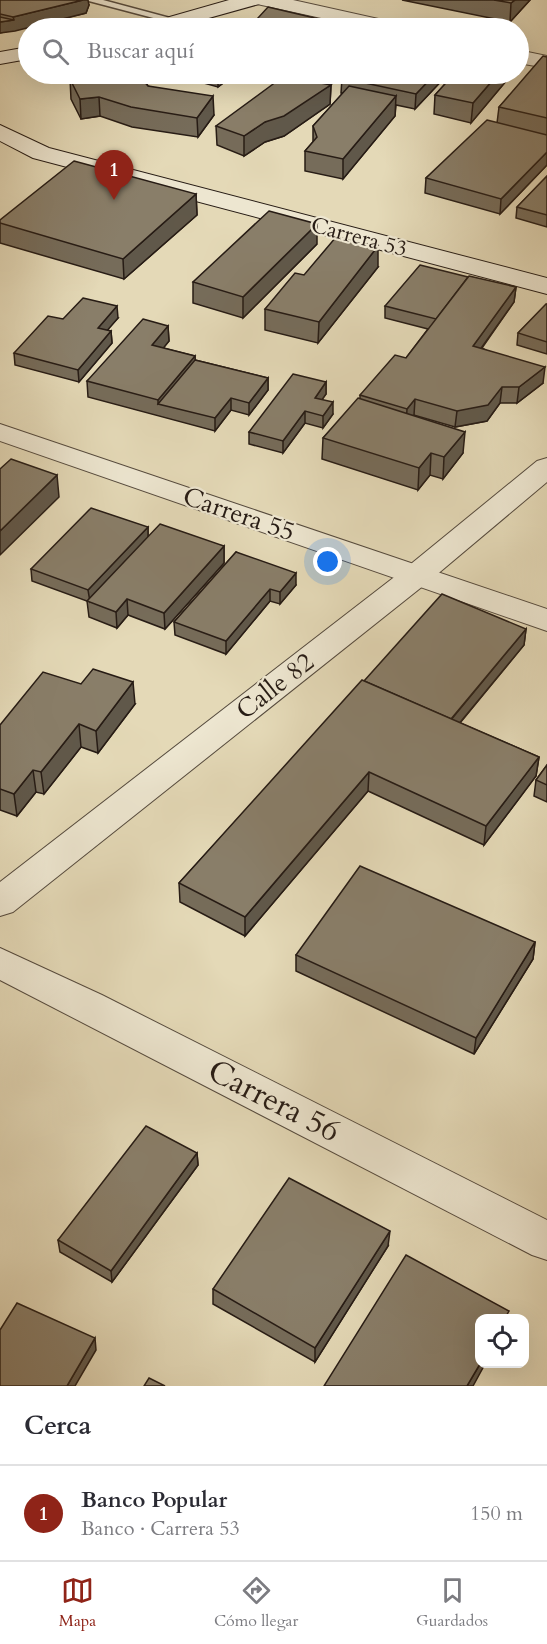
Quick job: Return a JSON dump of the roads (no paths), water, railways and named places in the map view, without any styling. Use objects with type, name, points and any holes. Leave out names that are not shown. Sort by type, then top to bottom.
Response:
[{"type":"street","points":[[193,18],[252,0]]},
{"type":"street","points":[[264,0],[348,18]]},
{"type":"street","points":[[0,58],[18,55]]},
{"type":"street","points":[[529,58],[547,62]]},
{"type":"street","name":"Carrera 53","points":[[0,132],[41,153],[547,286]]},
{"type":"street","name":"Carrera 55","points":[[0,432],[547,620]]},
{"type":"street","name":"Calle 82","points":[[0,902],[417,575],[547,467]]},
{"type":"street","name":"Carrera 56","points":[[0,963],[547,1241]]},
{"type":"lane","points":[[90,0],[164,18]]},
{"type":"place","name":"Banco Popular","points":[[114,200]]}]
